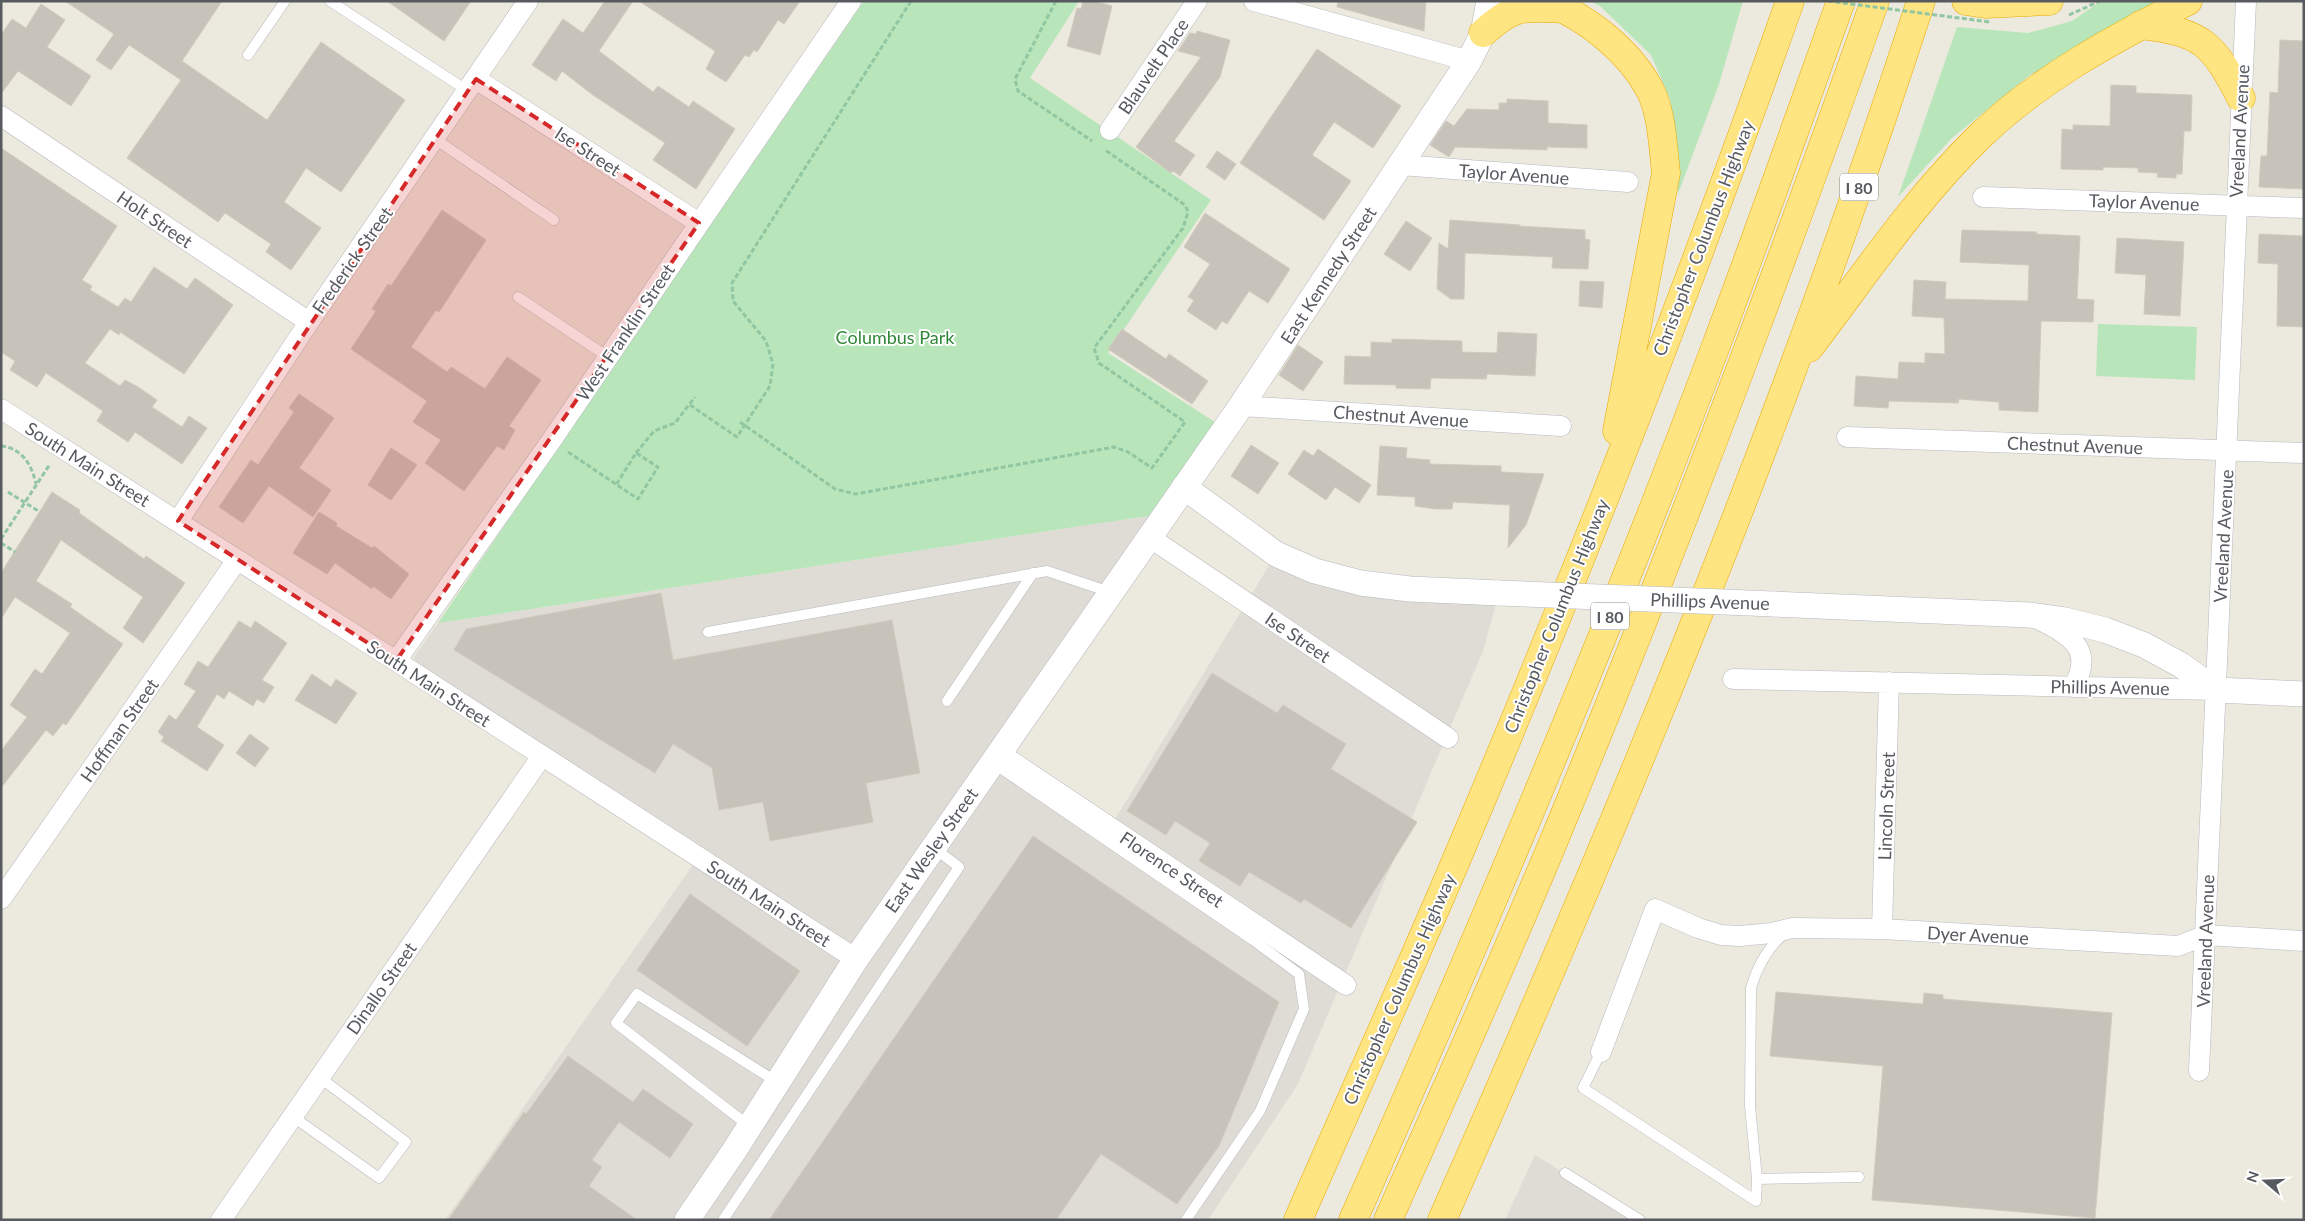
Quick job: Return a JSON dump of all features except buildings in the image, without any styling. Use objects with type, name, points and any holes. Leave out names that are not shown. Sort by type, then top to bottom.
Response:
[{"type":"highway","name":"Christopher Columbus Highway","points":[[1298,1220],[1454,865],[1604,498],[1720,195],[1790,1]]},
{"type":"highway","name":"I 80","points":[[1353,1220],[1491,904],[1626,576],[1717,345],[1841,1]]},
{"type":"highway","name":"I 80","points":[[1388,1220],[1517,928],[1660,580],[1768,298],[1875,1]]},
{"type":"highway","name":"I 80","points":[[1442,1220],[1502,1085],[1653,728],[1792,371],[1834,257],[1921,1]]},
{"type":"highway","points":[[1980,9],[2049,1]]},
{"type":"highway","points":[[1792,371],[1911,213],[1980,136],[2006,112],[2057,76],[2140,25],[2188,1]]},
{"type":"highway","points":[[1483,33],[1502,16],[1527,7],[1556,5],[1594,27],[1630,61],[1651,91],[1661,130],[1666,173],[1604,498]]},
{"type":"highway","points":[[2140,25],[2174,29],[2204,43],[2224,64],[2241,98]]},
{"type":"street","name":"Frederick Street","points":[[178,520],[309,322],[528,1]]},
{"type":"street","name":"West Franklin Street","points":[[396,660],[551,441],[851,1]]},
{"type":"street","name":"Blauvelt Place","points":[[1110,130],[1197,1]]},
{"type":"street","points":[[1254,1],[1469,61]]},
{"type":"street","name":"East Kennedy Street","points":[[1469,61],[1474,11],[1472,1]]},
{"type":"street","name":"East Kennedy Street","points":[[1184,487],[1241,406],[1469,61],[1483,33],[1490,1]]},
{"type":"street","name":"Vreeland Avenue","points":[[2200,1071],[2246,1]]},
{"type":"street","name":"Ise Street","points":[[472,85],[699,223]]},
{"type":"street","name":"Holt Street","points":[[1,116],[309,322]]},
{"type":"street","name":"Taylor Avenue","points":[[1400,165],[1628,182]]},
{"type":"street","name":"Taylor Avenue","points":[[1984,197],[2236,204],[2304,208]]},
{"type":"street","name":"Chestnut Avenue","points":[[1241,406],[1561,426]]},
{"type":"street","name":"South Main Street","points":[[4,416],[178,520],[237,560],[396,660],[856,959]]},
{"type":"street","name":"Chestnut Avenue","points":[[1847,436],[2304,453]]},
{"type":"street","name":"East Wesley Street","points":[[687,1220],[778,1083],[856,959],[1184,487]]},
{"type":"street","name":"Phillips Avenue","points":[[1184,487],[1276,554],[1315,571],[1360,582],[1410,589],[2029,615],[2065,620],[2105,630],[2144,645],[2181,665],[2216,690]]},
{"type":"street","name":"Ise Street","points":[[1149,537],[1448,738]]},
{"type":"street","name":"Hoffman Street","points":[[1,899],[237,560]]},
{"type":"street","points":[[2029,615],[2058,628],[2073,641],[2083,658],[2082,673],[2073,686]]},
{"type":"street","name":"Phillips Avenue","points":[[1733,678],[2216,690],[2304,694]]},
{"type":"street","name":"Lincoln Street","points":[[1882,929],[1889,682]]},
{"type":"street","name":"Dinallo Street","points":[[221,1220],[542,756]]},
{"type":"street","name":"Florence Street","points":[[995,758],[1346,985]]},
{"type":"street","name":"Dyer Avenue","points":[[1601,1052],[1655,909],[1698,928],[1721,934],[1755,935],[1792,928],[1882,929],[2178,946],[2206,935],[2304,940]]},
{"type":"lane","points":[[248,54],[285,1]]},
{"type":"lane","points":[[330,1],[472,85]]},
{"type":"lane","points":[[435,139],[554,220]]},
{"type":"lane","points":[[518,296],[608,357]]},
{"type":"lane","points":[[708,632],[1047,571],[1110,592]]},
{"type":"lane","points":[[947,701],[1033,574]]},
{"type":"lane","points":[[995,758],[1299,974],[1304,1009],[1260,1111],[1186,1220]]},
{"type":"lane","points":[[723,1220],[959,866],[933,848]]},
{"type":"lane","points":[[1601,1052],[1583,1088],[1756,1201],[1750,1106],[1751,988],[1756,970],[1766,954],[1779,938],[1792,928]]},
{"type":"lane","points":[[749,1126],[616,1024],[637,994],[778,1083]]},
{"type":"lane","points":[[292,1116],[379,1178],[406,1142],[319,1077]]},
{"type":"lane","points":[[1565,1173],[1640,1220]]},
{"type":"lane","points":[[1756,1179],[1859,1178]]},
{"type":"path","points":[[690,404],[737,437],[746,426],[770,386],[773,364],[766,341],[733,301],[732,283],[911,1]]},
{"type":"path","points":[[740,422],[829,485],[846,493],[856,494],[1114,447],[1128,452],[1152,468],[1185,422],[1099,363],[1094,348],[1183,228],[1188,212],[1185,205],[1018,91],[1015,79],[1056,1]]},
{"type":"path","points":[[1828,1],[1980,9]]},
{"type":"path","points":[[616,485],[648,436],[654,431],[675,423],[695,397]]},
{"type":"path","points":[[551,441],[638,499],[658,467],[636,453]]},
{"type":"path","points":[[1,446],[11,447],[21,453],[33,471],[36,485]]},
{"type":"path","points":[[15,552],[1,541],[51,462]]},
{"type":"path","points":[[8,492],[40,512]]},
{"type":"highlighted area","points":[[476,79],[699,223],[396,661],[178,521]]},
{"type":"shaded area","points":[[1161,514],[1001,751],[1111,826],[1276,554],[1315,571],[1499,593],[1483,651],[1298,1084],[1208,1220],[445,1220],[702,852],[410,663],[438,623]]},
{"type":"shaded area","points":[[1535,1155],[1640,1220],[1505,1220]]},
{"type":"green space","name":"Columbus Park","points":[[864,1],[1079,1],[1030,78],[1211,200],[1108,353],[1221,426],[1161,514],[438,623]]},
{"type":"green space","points":[[1589,1],[1743,1],[1719,84],[1678,194],[1670,99],[1651,55],[1600,6]]},
{"type":"green space","points":[[2101,1],[2164,1],[2030,75],[1952,138],[1898,197],[1957,27],[2028,33],[2072,21]]},
{"type":"green space","points":[[2098,324],[2197,327],[2195,380],[2096,376]]}]
